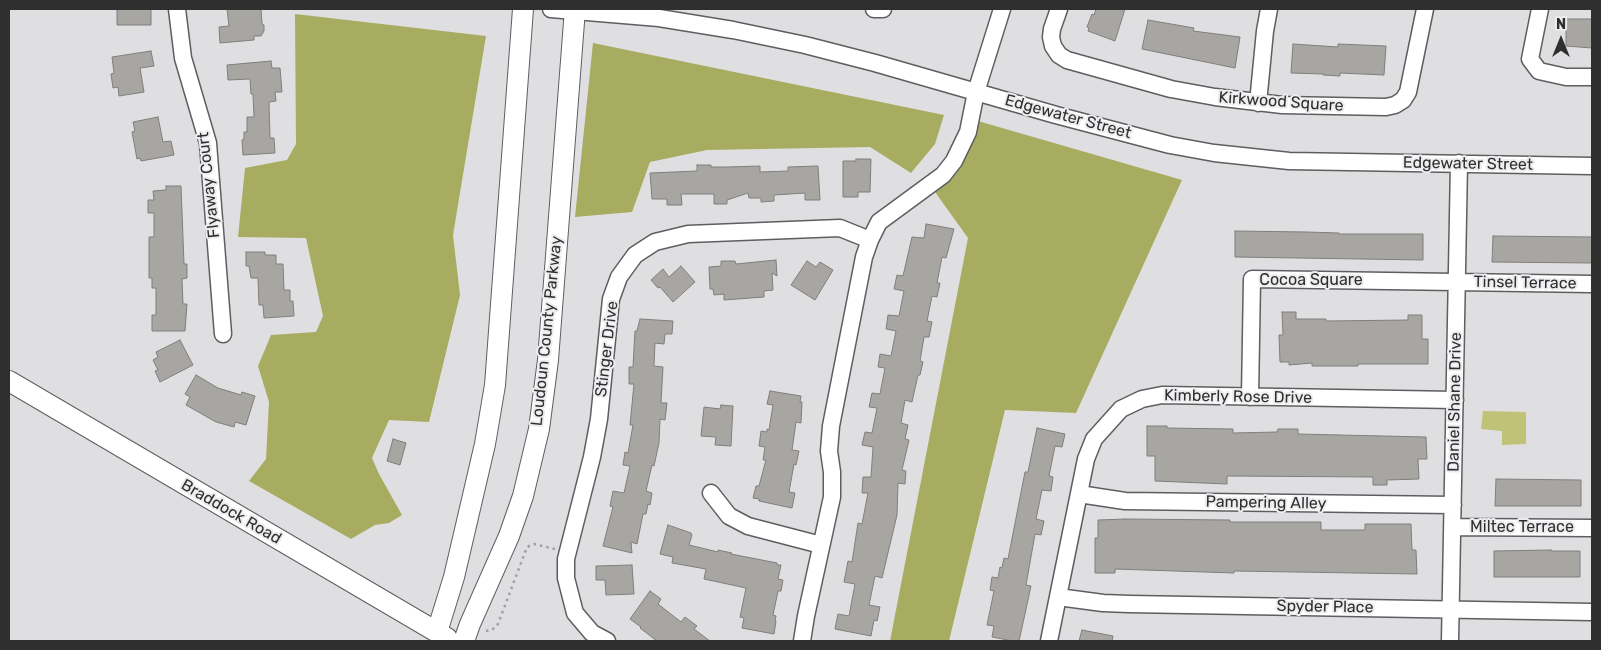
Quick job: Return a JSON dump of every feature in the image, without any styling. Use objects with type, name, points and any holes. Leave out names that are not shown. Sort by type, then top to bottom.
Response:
[{"type":"main road","points":[[442,638],[451,585],[468,517],[495,385],[523,9]]},
{"type":"main road","name":"Loudoun County Parkway","points":[[464,641],[509,536],[523,496],[538,429],[548,360],[575,10]]},
{"type":"main road","name":"Braddock Road","points":[[9,381],[442,638]]},
{"type":"street","name":"Flyaway Court","points":[[177,9],[183,58],[208,143],[223,334]]},
{"type":"street","name":"Edgewater Street","points":[[552,9],[659,18],[733,30],[805,45],[1170,145],[1214,153],[1288,161],[1592,166]]},
{"type":"street","points":[[874,9],[883,9]]},
{"type":"street","points":[[802,641],[832,497],[832,472],[829,450],[831,426],[864,257],[870,240],[880,222],[943,175],[954,161],[968,132],[976,92],[1002,9]]},
{"type":"street","points":[[1258,103],[1265,30],[1269,9]]},
{"type":"street","name":"Kirkwood Square","points":[[1055,10],[1051,37],[1053,46],[1059,55],[1067,60],[1170,89],[1215,98],[1258,103],[1386,107],[1395,105],[1403,100],[1408,92],[1425,9]]},
{"type":"street","points":[[1540,9],[1530,59],[1539,70],[1566,77],[1592,77]]},
{"type":"street","name":"Daniel Shane Drive","points":[[1450,641],[1459,164]]},
{"type":"street","name":"Stinger Drive","points":[[607,641],[592,633],[574,613],[566,578],[568,552],[592,457],[599,419],[611,299],[619,277],[635,256],[655,242],[688,234],[840,228],[870,240]]},
{"type":"street","name":"Cocoa Square","points":[[1250,397],[1252,279],[1457,282]]},
{"type":"street","name":"Tinsel Terrace","points":[[1457,282],[1592,284]]},
{"type":"street","name":"Kimberly Rose Drive","points":[[1049,641],[1086,459],[1094,439],[1121,409],[1142,399],[1162,395],[1455,400]]},
{"type":"street","points":[[711,493],[729,516],[748,526],[821,545]]},
{"type":"street","name":"Pampering Alley","points":[[1079,494],[1125,501],[1453,505]]},
{"type":"street","name":"Miltec Terrace","points":[[1452,527],[1592,528]]},
{"type":"street","name":"Spyder Place","points":[[1058,597],[1103,603],[1129,604],[1592,612]]},
{"type":"path","points":[[486,631],[492,630],[498,624],[527,547],[534,544],[568,552]]},
{"type":"green space","points":[[295,14],[486,36],[453,235],[460,295],[429,422],[389,420],[372,458],[402,515],[389,523],[375,525],[351,539],[249,481],[266,459],[269,402],[258,366],[271,335],[316,332],[323,316],[306,238],[238,237],[245,168],[287,160],[296,144]]},
{"type":"green space","points":[[593,43],[944,115],[935,144],[911,173],[870,147],[707,150],[650,162],[632,212],[575,217]]},
{"type":"green space","points":[[971,119],[1182,180],[1076,413],[1005,410],[949,641],[890,641],[968,238],[930,185]]},
{"type":"green space","points":[[1483,411],[1526,412],[1526,444],[1502,445],[1502,431],[1481,429]]},
{"type":"building","points":[[117,9],[151,9],[151,25],[117,25]]},
{"type":"building","points":[[227,9],[261,9],[264,31],[261,36],[254,36],[254,40],[220,43],[219,27],[229,26]]},
{"type":"building","points":[[1096,9],[1125,9],[1115,41],[1088,31],[1089,28],[1087,27]]},
{"type":"building","points":[[1566,19],[1592,19],[1592,48],[1566,46]]},
{"type":"building","points":[[1148,20],[1194,28],[1193,31],[1240,37],[1235,68],[1142,49]]},
{"type":"building","points":[[1293,44],[1338,47],[1338,44],[1386,46],[1384,75],[1340,73],[1340,76],[1291,73]]},
{"type":"building","points":[[151,51],[154,66],[140,68],[144,92],[119,96],[118,87],[113,88],[111,74],[114,73],[112,57]]},
{"type":"building","points":[[271,61],[272,68],[280,68],[282,92],[275,92],[276,101],[269,102],[270,138],[274,138],[275,153],[243,155],[242,140],[244,139],[244,132],[247,132],[247,117],[254,117],[253,94],[251,94],[250,79],[228,80],[227,65]]},
{"type":"building","points":[[158,117],[163,142],[171,141],[174,155],[141,161],[140,158],[137,159],[132,132],[135,131],[133,122]]},
{"type":"building","points":[[856,159],[871,159],[870,192],[858,192],[858,197],[843,197],[843,161],[856,161]]},
{"type":"building","points":[[697,165],[711,165],[711,167],[760,166],[760,172],[788,171],[788,167],[818,166],[820,200],[805,200],[805,193],[774,195],[774,201],[761,202],[761,198],[749,198],[748,193],[727,200],[727,204],[714,204],[714,194],[681,194],[682,205],[667,205],[667,199],[652,199],[650,173],[697,171]]},
{"type":"building","points":[[166,186],[181,186],[184,264],[187,264],[187,278],[182,279],[183,304],[187,304],[185,331],[152,331],[152,315],[156,315],[156,288],[152,288],[152,278],[149,278],[149,237],[154,237],[154,213],[148,213],[148,200],[154,200],[153,191],[166,190]]},
{"type":"building","points":[[926,224],[954,229],[946,258],[942,257],[937,283],[940,283],[937,297],[932,296],[927,321],[932,322],[929,337],[924,337],[920,361],[923,362],[920,375],[918,375],[912,402],[905,400],[901,423],[908,425],[905,439],[909,440],[902,470],[906,471],[905,484],[898,483],[897,515],[882,578],[875,576],[869,605],[880,607],[877,621],[874,620],[871,636],[835,629],[838,614],[849,616],[855,584],[844,582],[848,561],[852,562],[858,523],[862,524],[868,493],[862,493],[863,477],[871,477],[873,447],[862,445],[865,432],[872,433],[877,408],[869,407],[872,393],[880,394],[885,368],[878,367],[880,354],[891,356],[896,331],[886,329],[888,315],[899,316],[904,291],[894,289],[897,275],[903,276],[912,237],[924,238]]},
{"type":"building","points":[[1235,231],[1423,234],[1423,260],[1235,257]]},
{"type":"building","points":[[1493,236],[1592,237],[1592,263],[1492,262]]},
{"type":"building","points":[[246,252],[265,252],[265,255],[276,255],[276,264],[283,264],[284,290],[290,290],[290,301],[293,301],[294,316],[264,318],[263,305],[259,305],[258,278],[251,278],[249,266],[246,266]]},
{"type":"building","points":[[776,260],[777,276],[772,273],[773,290],[764,291],[764,297],[724,300],[724,294],[714,295],[713,289],[710,289],[709,267],[721,266],[721,261],[735,261],[736,264]]},
{"type":"building","points":[[807,261],[816,267],[820,262],[833,270],[815,300],[791,285]]},
{"type":"building","points":[[681,266],[695,282],[673,302],[651,280],[663,269],[669,277]]},
{"type":"building","points":[[1282,312],[1296,312],[1296,319],[1326,319],[1326,321],[1408,320],[1408,315],[1422,315],[1422,339],[1428,339],[1428,364],[1312,366],[1312,363],[1289,365],[1289,362],[1280,362],[1279,335],[1283,335]]},
{"type":"building","points":[[640,319],[673,321],[672,334],[665,334],[664,344],[655,343],[654,366],[663,367],[661,403],[667,403],[665,420],[660,419],[659,443],[646,491],[652,493],[650,505],[648,504],[646,514],[643,514],[637,544],[631,542],[632,553],[603,546],[613,507],[610,506],[613,491],[624,493],[630,466],[623,465],[625,452],[628,453],[633,425],[630,425],[634,384],[629,384],[629,367],[633,367],[635,331],[637,331]]},
{"type":"building","points":[[180,340],[193,365],[160,382],[155,371],[158,370],[153,360],[158,357],[156,352]]},
{"type":"building","points":[[196,375],[218,388],[241,395],[242,392],[255,396],[246,425],[235,422],[234,427],[216,422],[186,405],[190,397],[185,394]]},
{"type":"building","points":[[770,391],[801,396],[801,423],[796,422],[792,450],[799,451],[796,465],[794,464],[789,492],[795,493],[792,508],[753,498],[756,486],[759,486],[766,460],[763,460],[765,447],[759,446],[761,431],[767,432],[767,429],[769,430],[773,405],[767,404]]},
{"type":"building","points":[[721,405],[733,406],[731,446],[715,445],[716,437],[701,436],[704,407],[720,409]]},
{"type":"building","points":[[1147,426],[1233,429],[1233,433],[1277,432],[1278,429],[1298,429],[1298,434],[1426,437],[1427,459],[1418,459],[1419,479],[1387,480],[1387,485],[1373,485],[1373,477],[1227,476],[1227,484],[1155,481],[1155,456],[1147,456]]},
{"type":"building","points":[[1037,428],[1065,434],[1062,447],[1055,446],[1049,476],[1053,477],[1051,491],[1042,490],[1036,519],[1044,521],[1041,535],[1035,534],[1026,585],[1031,586],[1019,641],[1013,641],[992,637],[994,626],[987,625],[994,591],[990,590],[992,577],[998,578],[1004,558],[1008,559],[1025,472],[1028,472]]},
{"type":"building","points":[[393,439],[406,443],[400,465],[387,461]]},
{"type":"building","points":[[1496,479],[1581,480],[1581,506],[1495,506]]},
{"type":"building","points":[[1098,520],[1321,522],[1321,530],[1365,530],[1365,524],[1411,524],[1412,550],[1416,550],[1417,574],[1234,571],[1234,573],[1115,569],[1115,573],[1095,573],[1095,538],[1098,538]]},
{"type":"building","points":[[668,525],[691,533],[689,545],[781,565],[778,579],[783,580],[781,591],[778,591],[773,615],[776,616],[774,634],[742,628],[744,618],[740,617],[746,588],[704,579],[706,569],[672,563],[673,557],[660,554]]},
{"type":"building","points":[[1494,551],[1580,551],[1580,577],[1494,577]]},
{"type":"building","points":[[632,565],[634,594],[606,595],[605,580],[596,580],[596,566]]},
{"type":"building","points":[[650,591],[661,599],[658,604],[681,622],[685,617],[697,626],[694,629],[710,641],[657,641],[640,628],[630,619]]},
{"type":"building","points":[[1082,630],[1113,636],[1112,641],[1079,641]]}]
